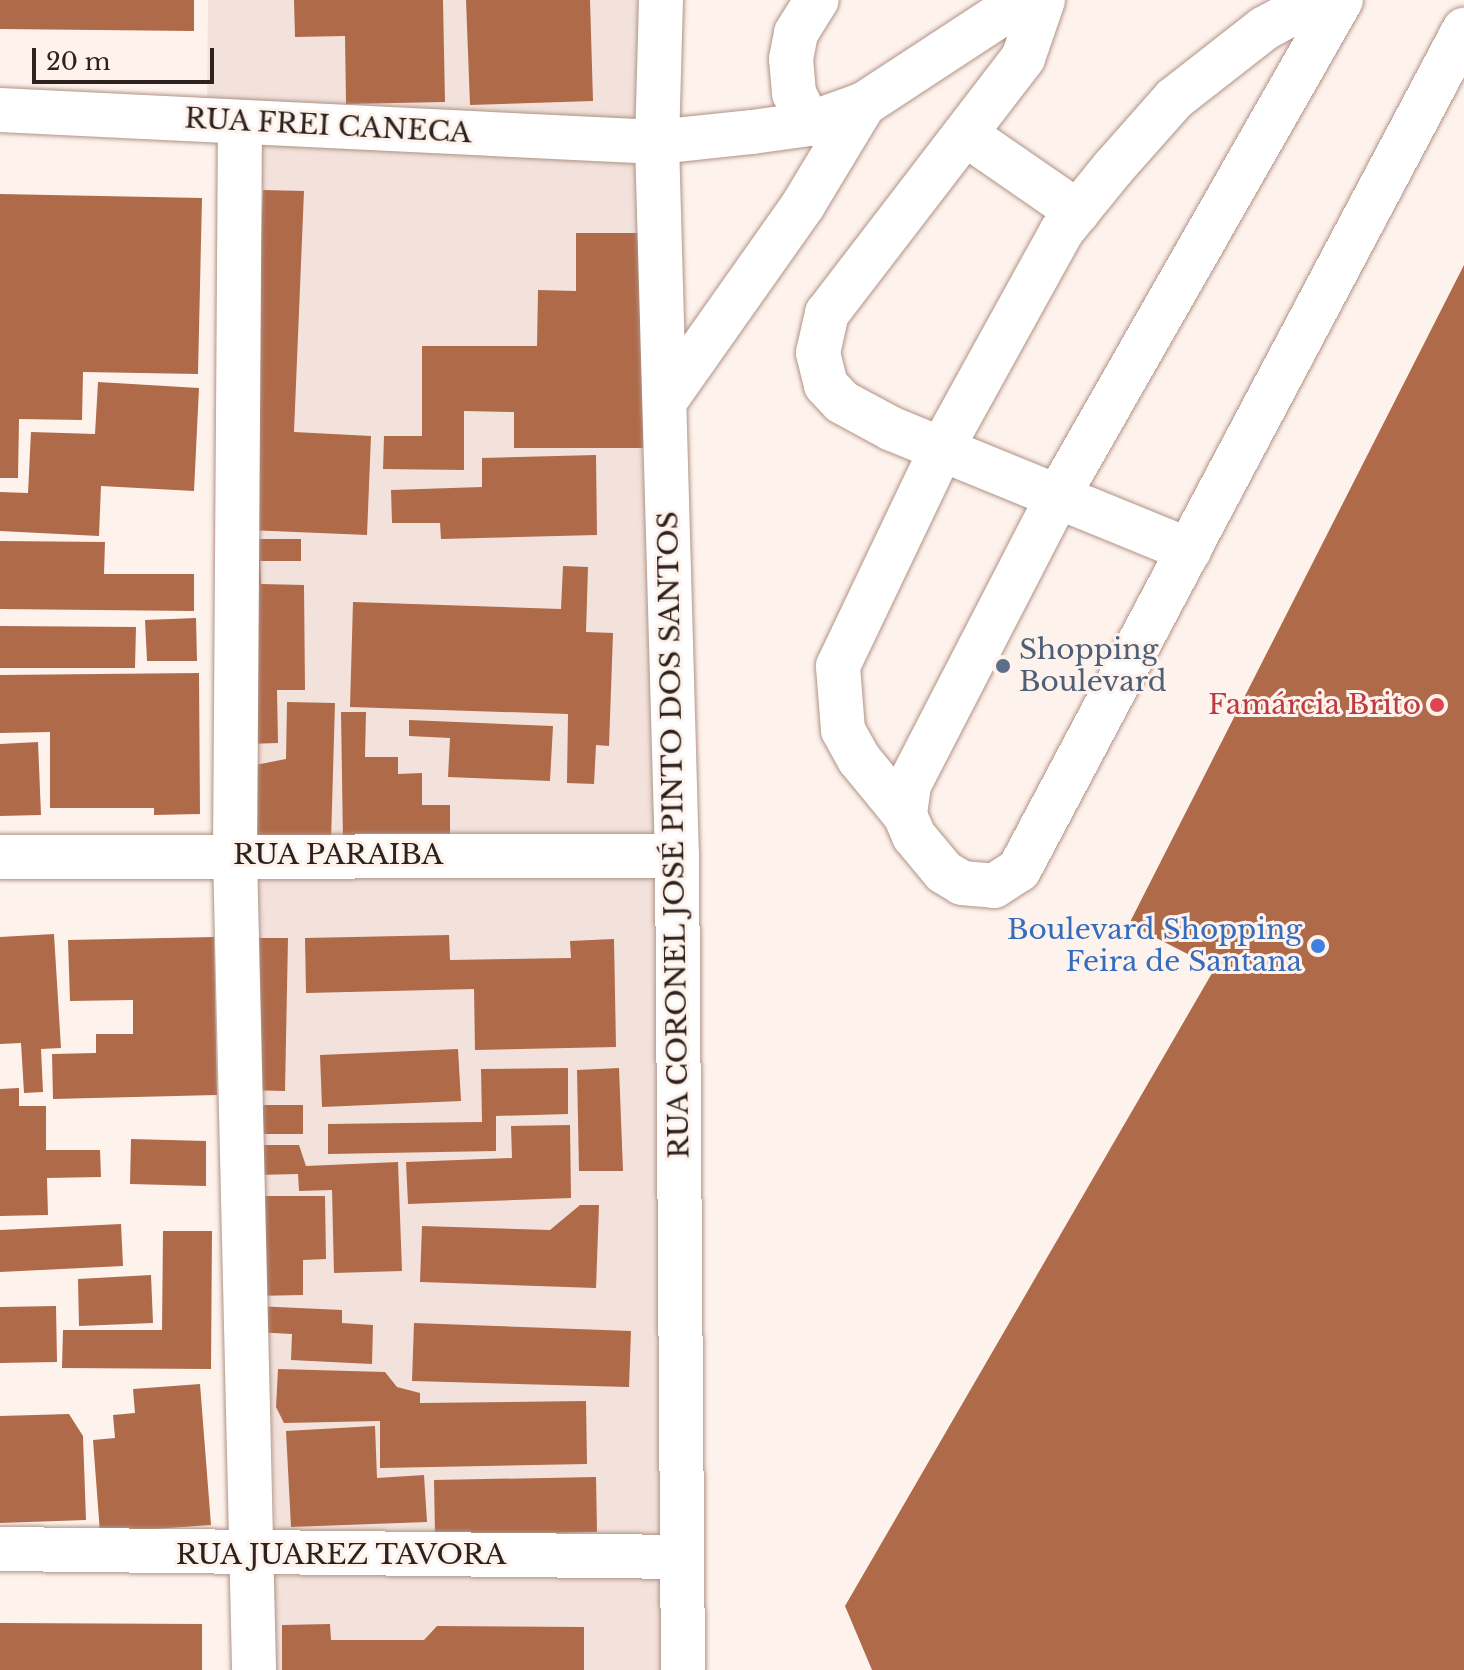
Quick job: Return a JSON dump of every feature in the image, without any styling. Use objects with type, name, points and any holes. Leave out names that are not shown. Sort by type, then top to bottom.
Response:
[{"type":"street","name":"RUA CORONEL JOSÉ PINTO DOS SANTOS","points":[[661,0],[657,142],[667,398],[677,856],[683,1670]]},
{"type":"street","points":[[809,124],[794,93],[791,59],[796,33],[817,0]]},
{"type":"street","points":[[667,398],[803,205],[864,104],[1023,0]]},
{"type":"street","points":[[1043,0],[1023,58],[852,277],[819,334],[826,385],[842,402],[942,448],[1189,550]]},
{"type":"street","points":[[1317,0],[1265,28],[1174,99],[1061,232],[942,448],[838,666],[843,730],[859,759],[905,815],[925,853],[962,883],[994,886],[1019,870],[1464,30]]},
{"type":"street","points":[[905,815],[909,785],[1058,496],[1341,0]]},
{"type":"street","name":"RUA FREI CANECA","points":[[0,110],[657,142],[809,124],[864,104]]},
{"type":"street","points":[[240,122],[235,855],[254,1556],[254,1670]]},
{"type":"street","points":[[965,134],[1078,212]]},
{"type":"street","name":"RUA PARAIBA","points":[[0,857],[677,856]]},
{"type":"street","name":"RUA JUAREZ TAVORA","points":[[0,1549],[254,1556],[682,1557]]},
{"type":"shaded area","points":[[208,0],[638,0],[637,125],[207,113]]},
{"type":"shaded area","points":[[259,142],[637,163],[654,836],[242,847],[263,190]]},
{"type":"shaded area","points":[[654,875],[662,1539],[276,1544],[252,877]]},
{"type":"shaded area","points":[[662,1570],[663,1670],[263,1670],[264,1576]]},
{"type":"building","points":[[0,0],[194,0],[194,31],[0,29]]},
{"type":"building","points":[[294,0],[443,0],[445,102],[346,104],[345,36],[295,37]]},
{"type":"building","points":[[466,0],[590,0],[593,101],[470,105]]},
{"type":"building","points":[[263,190],[304,191],[294,432],[371,436],[367,535],[249,530]]},
{"type":"building","points":[[0,194],[202,198],[198,374],[83,372],[82,420],[19,419],[18,478],[0,478]]},
{"type":"building","points":[[576,233],[645,233],[645,448],[514,448],[514,412],[464,411],[464,470],[383,469],[384,436],[422,436],[422,346],[537,346],[538,290],[576,291]]},
{"type":"building","name":"Boulevard Shopping Feira de Santana","points":[[1464,265],[1464,1670],[872,1670],[845,1606],[1215,968],[1129,924]]},
{"type":"building","points":[[98,382],[199,388],[194,491],[101,486],[99,536],[0,531],[0,492],[28,493],[31,432],[95,434]]},
{"type":"building","points":[[596,455],[597,535],[441,539],[440,523],[392,523],[391,490],[482,487],[482,458]]},
{"type":"building","points":[[245,539],[301,539],[301,561],[260,561],[261,584],[304,585],[305,690],[277,690],[278,743],[246,744]]},
{"type":"building","points":[[0,541],[105,542],[104,574],[194,574],[194,611],[0,609]]},
{"type":"building","points":[[563,566],[588,567],[586,632],[613,633],[609,746],[596,745],[594,784],[567,783],[568,714],[350,707],[353,602],[561,609]]},
{"type":"building","points":[[196,618],[197,661],[147,661],[145,620]]},
{"type":"building","points":[[0,626],[136,627],[135,668],[0,668]]},
{"type":"building","points":[[199,673],[200,814],[154,815],[154,808],[50,808],[50,732],[0,733],[0,675]]},
{"type":"building","points":[[287,702],[335,703],[331,842],[244,839],[245,767],[286,759]]},
{"type":"building","points":[[341,712],[366,712],[365,757],[398,757],[398,774],[422,773],[422,805],[450,805],[450,840],[343,841]]},
{"type":"building","points":[[409,720],[553,726],[550,781],[448,777],[450,738],[409,736]]},
{"type":"building","points":[[38,742],[41,815],[0,816],[0,744]]},
{"type":"building","points":[[54,934],[61,1048],[41,1049],[43,1092],[24,1093],[21,1043],[0,1044],[0,937]]},
{"type":"building","points":[[449,935],[450,960],[571,958],[570,941],[614,939],[616,1047],[475,1050],[474,989],[306,993],[305,938]]},
{"type":"building","points":[[214,937],[217,1095],[53,1099],[52,1054],[96,1053],[96,1034],[133,1034],[133,1000],[70,1001],[68,940]]},
{"type":"building","points":[[248,938],[288,938],[285,1091],[246,1090]]},
{"type":"building","points":[[458,1049],[461,1101],[322,1107],[320,1055]]},
{"type":"building","points":[[568,1068],[568,1114],[496,1116],[496,1151],[328,1154],[328,1124],[482,1122],[481,1069]]},
{"type":"building","points":[[619,1068],[623,1171],[579,1171],[577,1070]]},
{"type":"building","points":[[19,1088],[19,1106],[46,1106],[46,1150],[100,1150],[101,1177],[47,1178],[48,1215],[0,1216],[0,1089]]},
{"type":"building","points":[[250,1105],[303,1105],[303,1134],[250,1134]]},
{"type":"building","points":[[570,1125],[571,1198],[408,1204],[406,1162],[512,1158],[511,1126]]},
{"type":"building","points":[[131,1139],[206,1141],[206,1186],[130,1184]]},
{"type":"building","points":[[255,1145],[299,1145],[306,1166],[398,1162],[402,1271],[334,1273],[332,1190],[299,1191],[298,1174],[256,1175]]},
{"type":"building","points":[[252,1196],[325,1196],[326,1259],[303,1260],[303,1295],[254,1296]]},
{"type":"building","points":[[580,1205],[599,1205],[596,1288],[420,1282],[422,1226],[550,1230]]},
{"type":"building","points":[[121,1224],[123,1266],[0,1272],[0,1230]]},
{"type":"building","points":[[163,1231],[212,1231],[211,1369],[62,1368],[63,1330],[162,1330]]},
{"type":"building","points":[[151,1275],[153,1323],[79,1326],[78,1279]]},
{"type":"building","points":[[56,1306],[57,1362],[0,1363],[0,1307]]},
{"type":"building","points":[[255,1306],[342,1310],[342,1323],[373,1325],[372,1364],[291,1360],[292,1334],[254,1332]]},
{"type":"building","points":[[414,1323],[631,1331],[629,1387],[412,1381]]},
{"type":"building","points":[[278,1369],[385,1372],[397,1387],[420,1393],[420,1403],[586,1401],[587,1464],[380,1468],[380,1421],[284,1423],[276,1407]]},
{"type":"building","points":[[200,1384],[211,1525],[100,1533],[93,1440],[115,1438],[113,1415],[135,1413],[133,1389]]},
{"type":"building","points":[[69,1414],[83,1436],[86,1520],[0,1523],[0,1416]]},
{"type":"building","points":[[375,1426],[377,1478],[424,1475],[427,1522],[291,1527],[286,1431]]},
{"type":"building","points":[[596,1477],[597,1532],[435,1535],[434,1480]]},
{"type":"building","points":[[0,1623],[202,1624],[202,1670],[0,1670]]},
{"type":"building","points":[[330,1624],[331,1640],[424,1640],[437,1626],[584,1627],[584,1670],[282,1670],[282,1625]]},
{"type":"place","name":"Shopping Boulevard","points":[[1003,666]]},
{"type":"place","name":"Famárcia Brito","points":[[1437,705]]},
{"type":"place","name":"Boulevard Shopping Feira de Santana","points":[[1318,946]]}]
